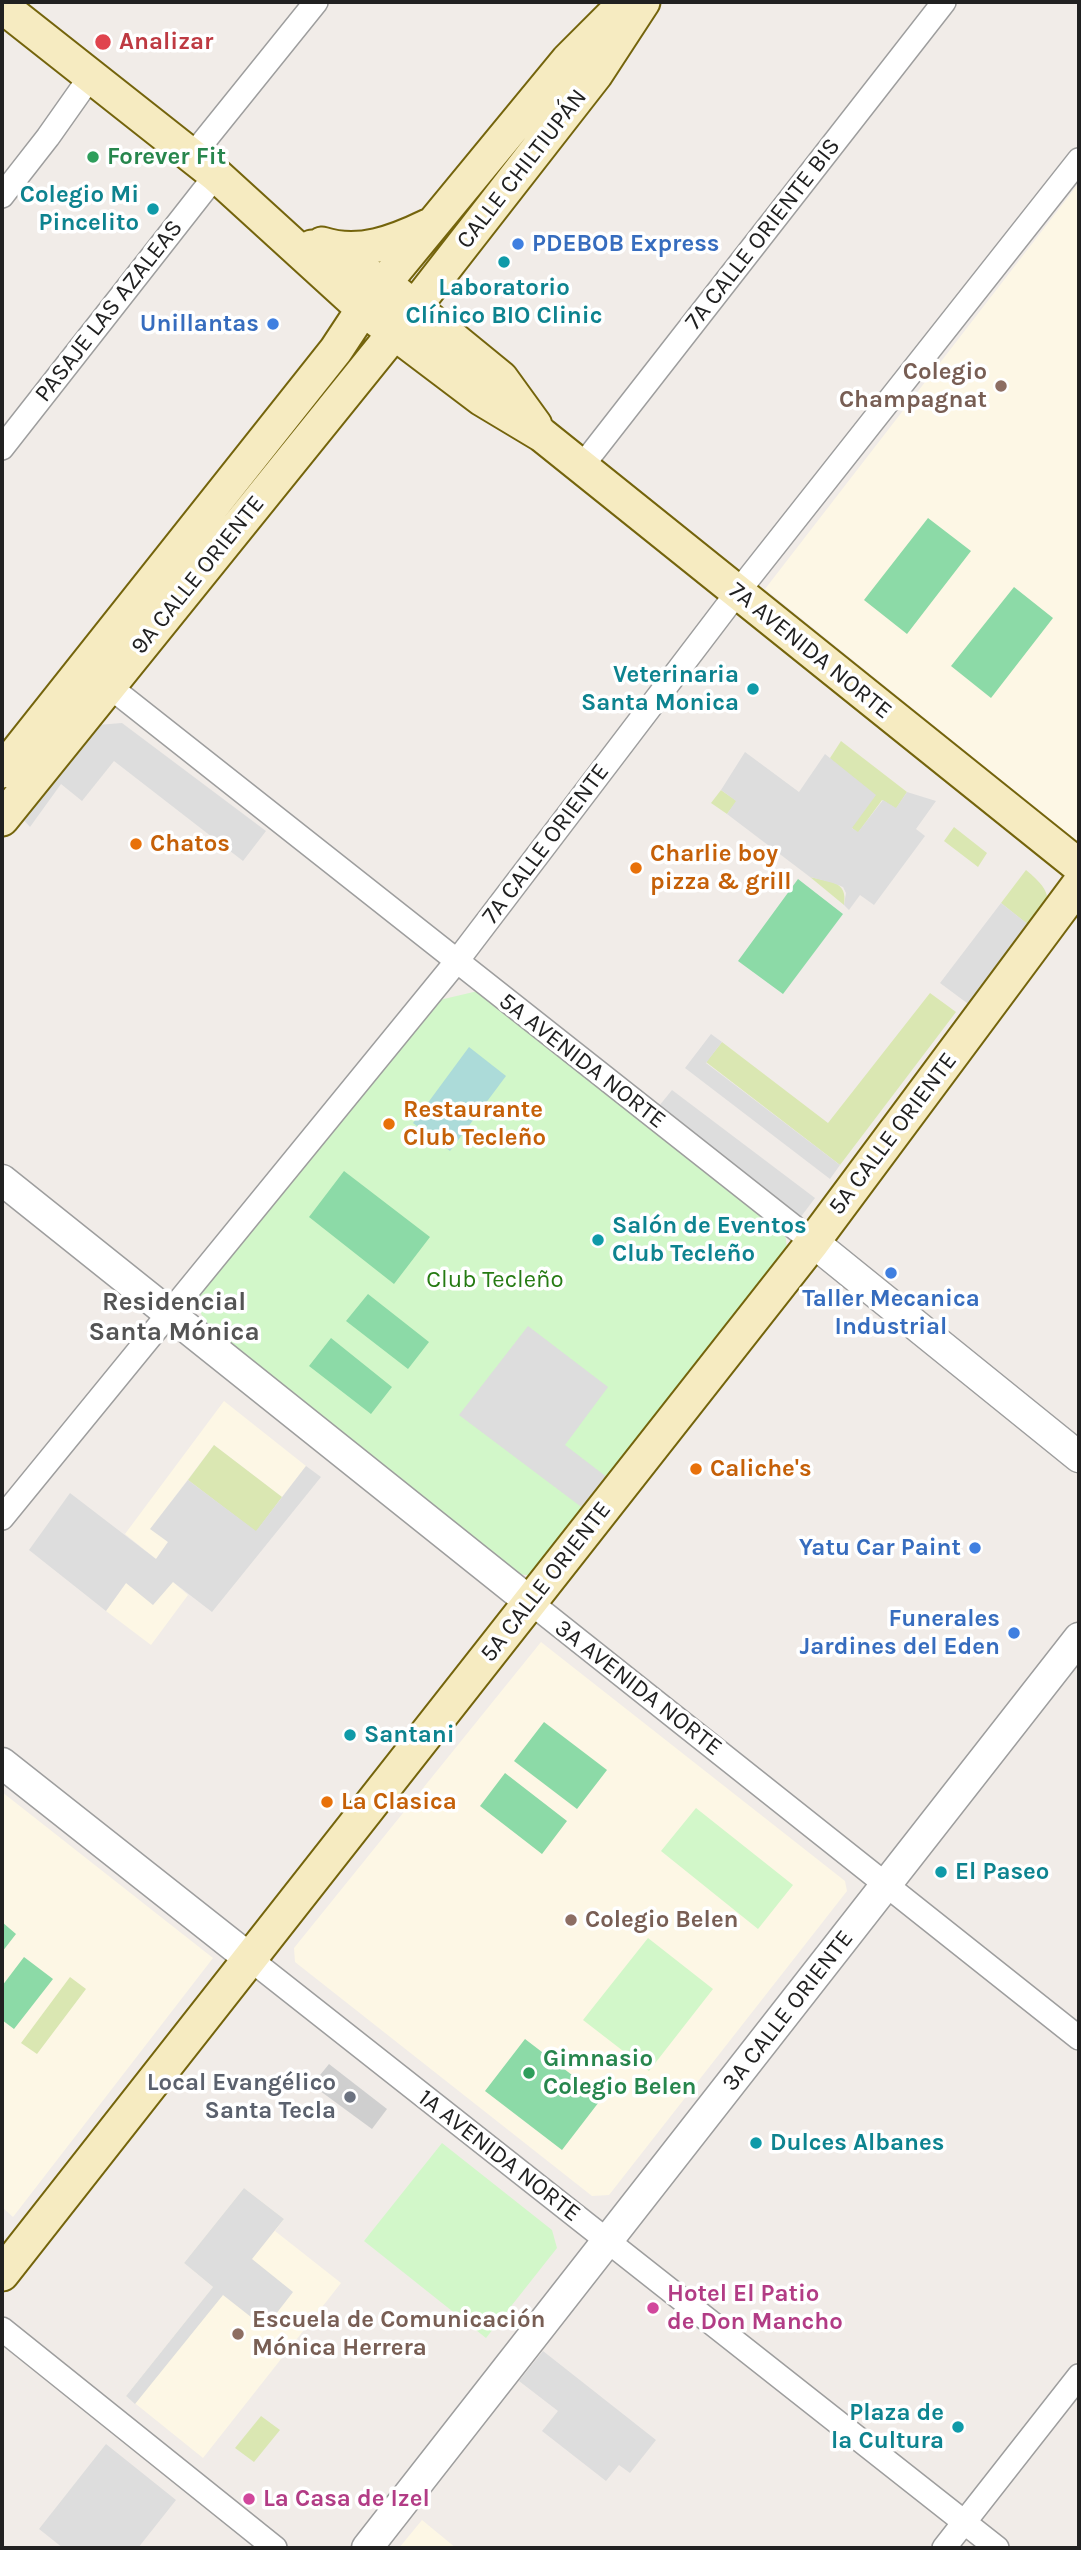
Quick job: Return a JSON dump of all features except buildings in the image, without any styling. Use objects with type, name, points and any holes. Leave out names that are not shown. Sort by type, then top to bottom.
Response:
[{"type":"main road","name":"CALLE CHILTIUPÁN","points":[[363,309],[568,60],[626,2]]},
{"type":"main road","name":"CALLE CHILTIUPÁN","points":[[405,319],[596,74],[643,2]]},
{"type":"main road","name":"7A AVENIDA NORTE","points":[[13,8],[91,76],[204,165],[363,309],[405,319]]},
{"type":"main road","points":[[276,229],[331,247],[361,248],[394,243],[436,222]]},
{"type":"main road","name":"7A AVENIDA NORTE","points":[[276,229],[384,283],[405,319],[482,399],[542,435],[582,466],[1079,866]]},
{"type":"main road","points":[[276,229],[311,270],[328,296],[334,312],[336,350]]},
{"type":"main road","name":"9A CALLE ORIENTE","points":[[2,819],[96,676],[336,350],[363,309]]},
{"type":"main road","name":"9A CALLE ORIENTE","points":[[2,771],[96,676],[405,319]]},
{"type":"main road","name":"5A CALLE ORIENTE","points":[[2,2274],[813,1242],[1079,884]]},
{"type":"street","name":"PASAJE LAS AZALEAS","points":[[2,448],[204,165],[316,2]]},
{"type":"street","name":"7A CALLE ORIENTE BIS","points":[[582,466],[944,2]]},
{"type":"street","points":[[2,196],[91,76]]},
{"type":"street","name":"7A CALLE ORIENTE","points":[[2,1518],[457,961],[737,593],[1079,160]]},
{"type":"street","name":"5A AVENIDA NORTE","points":[[96,676],[813,1242],[1079,1457]]},
{"type":"street","name":"3A AVENIDA NORTE","points":[[2,1180],[167,1315],[1079,2038]]},
{"type":"street","name":"3A CALLE ORIENTE","points":[[367,2548],[1079,1638]]},
{"type":"street","name":"1A AVENIDA NORTE","points":[[2,1762],[997,2548]]},
{"type":"street","points":[[2,2329],[275,2548]]},
{"type":"street","points":[[944,2548],[1079,2376]]},
{"type":"shaded area","name":"Colegio Champagnat","points":[[1079,183],[1079,843],[765,589]]},
{"type":"shaded area","points":[[122,723],[266,831],[243,861],[114,761],[82,801],[61,784],[30,827],[20,816],[97,725]]},
{"type":"shaded area","points":[[745,752],[799,792],[825,754],[876,795],[852,828],[858,832],[883,800],[896,808],[907,792],[936,801],[916,829],[925,836],[874,905],[860,895],[849,910],[844,905],[846,893],[843,887],[810,877],[727,814],[736,801],[721,790]]},
{"type":"shaded area","points":[[1001,903],[1029,925],[971,1006],[940,983]]},
{"type":"shaded area","points":[[711,1034],[722,1042],[706,1063],[840,1165],[830,1179],[685,1068]]},
{"type":"shaded area","points":[[672,1090],[815,1198],[800,1218],[659,1106]]},
{"type":"shaded area","points":[[528,1326],[608,1387],[565,1445],[608,1478],[584,1509],[459,1415]]},
{"type":"shaded area","points":[[224,1401],[306,1466],[282,1497],[214,1445],[151,1528],[168,1542],[156,1559],[125,1534]]},
{"type":"shaded area","points":[[306,1466],[321,1477],[212,1612],[173,1582],[153,1605],[126,1583],[106,1611],[29,1550],[70,1493],[156,1559],[168,1542],[150,1529],[188,1480],[256,1531]]},
{"type":"shaded area","points":[[172,1581],[188,1595],[151,1645],[106,1611],[126,1583]]},
{"type":"shaded area","name":"Colegio Belen","points":[[541,1642],[845,1881],[847,1891],[609,2195],[592,2196],[295,1962],[294,1948]]},
{"type":"shaded area","points":[[2,1792],[213,1958],[13,2217],[2,2207]]},
{"type":"shaded area","name":"Local Evangélico Santa Tecla","points":[[329,2064],[387,2109],[372,2129],[312,2085]]},
{"type":"shaded area","name":"Escuela de Comunicación Mónica Herrera","points":[[244,2188],[284,2219],[275,2231],[341,2283],[203,2458],[126,2396],[213,2287],[184,2263]]},
{"type":"shaded area","name":"Escuela de Comunicación Mónica Herrera","points":[[244,2188],[284,2219],[252,2259],[293,2292],[265,2328],[223,2295],[135,2404],[126,2396],[213,2287],[184,2263]]},
{"type":"shaded area","points":[[543,2351],[656,2440],[630,2473],[619,2465],[606,2481],[542,2431],[558,2411],[519,2381]]},
{"type":"shaded area","points":[[106,2444],[176,2500],[138,2548],[63,2548],[39,2529]]},
{"type":"shaded area","points":[[422,2520],[456,2548],[399,2548]]},
{"type":"green space","points":[[928,518],[971,551],[907,634],[864,600]]},
{"type":"green space","points":[[1014,587],[1053,618],[991,698],[951,666]]},
{"type":"green space","points":[[841,741],[907,792],[896,809],[882,800],[858,833],[852,828],[830,758]]},
{"type":"green space","points":[[721,790],[737,801],[727,814],[711,803]]},
{"type":"green space","points":[[954,827],[987,853],[978,867],[944,841]]},
{"type":"green space","points":[[1026,870],[1046,892],[1047,905],[1037,932],[1001,903]]},
{"type":"green space","points":[[810,877],[840,886],[844,905]]},
{"type":"green space","points":[[798,879],[843,914],[783,994],[738,961]]},
{"type":"green space","name":"Club Tecleño","points":[[482,990],[785,1230],[788,1260],[545,1577],[508,1573],[208,1331],[194,1296],[431,1002]]},
{"type":"green space","points":[[930,993],[956,1012],[840,1165],[706,1062],[722,1042],[828,1123]]},
{"type":"green space","points":[[344,1171],[430,1237],[394,1284],[309,1217]]},
{"type":"green space","points":[[368,1294],[429,1342],[408,1369],[346,1321]]},
{"type":"green space","points":[[331,1338],[392,1387],[371,1414],[309,1366]]},
{"type":"green space","points":[[214,1445],[282,1497],[256,1532],[188,1480]]},
{"type":"green space","points":[[544,1722],[607,1770],[577,1809],[514,1761]]},
{"type":"green space","points":[[505,1773],[567,1821],[542,1854],[480,1806]]},
{"type":"green space","points":[[696,1808],[793,1885],[758,1929],[661,1851]]},
{"type":"green space","points":[[2,1922],[16,1934],[2,1952]]},
{"type":"green space","points":[[648,1938],[713,1989],[649,2071],[583,2020]]},
{"type":"green space","points":[[24,1957],[53,1979],[14,2029],[2,2020],[2,1986]]},
{"type":"green space","points":[[70,1977],[86,1989],[37,2054],[21,2043]]},
{"type":"green space","points":[[525,2039],[602,2098],[562,2150],[485,2091]]},
{"type":"green space","points":[[442,2143],[552,2230],[557,2248],[486,2338],[364,2241]]},
{"type":"green space","points":[[261,2416],[280,2430],[254,2462],[235,2448]]},
{"type":"water","points":[[469,1047],[506,1076],[450,1151],[413,1123]]},
{"type":"place","name":"Analizar","points":[[103,42]]},
{"type":"place","name":"Forever Fit","points":[[93,157]]},
{"type":"place","name":"Colegio Mi Pincelito","points":[[153,209]]},
{"type":"place","name":"PDEBOB Express","points":[[518,244]]},
{"type":"place","name":"Laboratorio Clínico BIO Clinic","points":[[504,262]]},
{"type":"place","name":"Unillantas","points":[[273,324]]},
{"type":"place","name":"Colegio Champagnat","points":[[1001,386]]},
{"type":"place","name":"Veterinaria Santa Monica","points":[[753,689]]},
{"type":"place","name":"Chatos","points":[[136,844]]},
{"type":"place","name":"Charlie boy pizza & grill","points":[[636,868]]},
{"type":"place","name":"Restaurante Club Tecleño","points":[[389,1124]]},
{"type":"place","name":"Salón de Eventos Club Tecleño","points":[[598,1240]]},
{"type":"place","name":"Taller Mecanica Industrial","points":[[891,1273]]},
{"type":"place","name":"Caliche's","points":[[696,1469]]},
{"type":"place","name":"Yatu Car Paint","points":[[975,1548]]},
{"type":"place","name":"Funerales Jardines del Eden","points":[[1014,1633]]},
{"type":"place","name":"Santani","points":[[350,1735]]},
{"type":"place","name":"La Clasica","points":[[327,1802]]},
{"type":"place","name":"El Paseo","points":[[941,1872]]},
{"type":"place","name":"Colegio Belen","points":[[571,1920]]},
{"type":"place","name":"Gimnasio Colegio Belen","points":[[529,2073]]},
{"type":"place","name":"Local Evangélico Santa Tecla","points":[[350,2097]]},
{"type":"place","name":"Dulces Albanes","points":[[756,2143]]},
{"type":"place","name":"Hotel El Patio de Don Mancho","points":[[653,2308]]},
{"type":"place","name":"Escuela de Comunicación Mónica Herrera","points":[[238,2334]]},
{"type":"place","name":"Plaza de la Cultura","points":[[958,2427]]},
{"type":"place","name":"La Casa de Izel","points":[[249,2499]]},
{"type":"district","name":"Residencial Santa Mónica","points":[[174,1318]]}]
